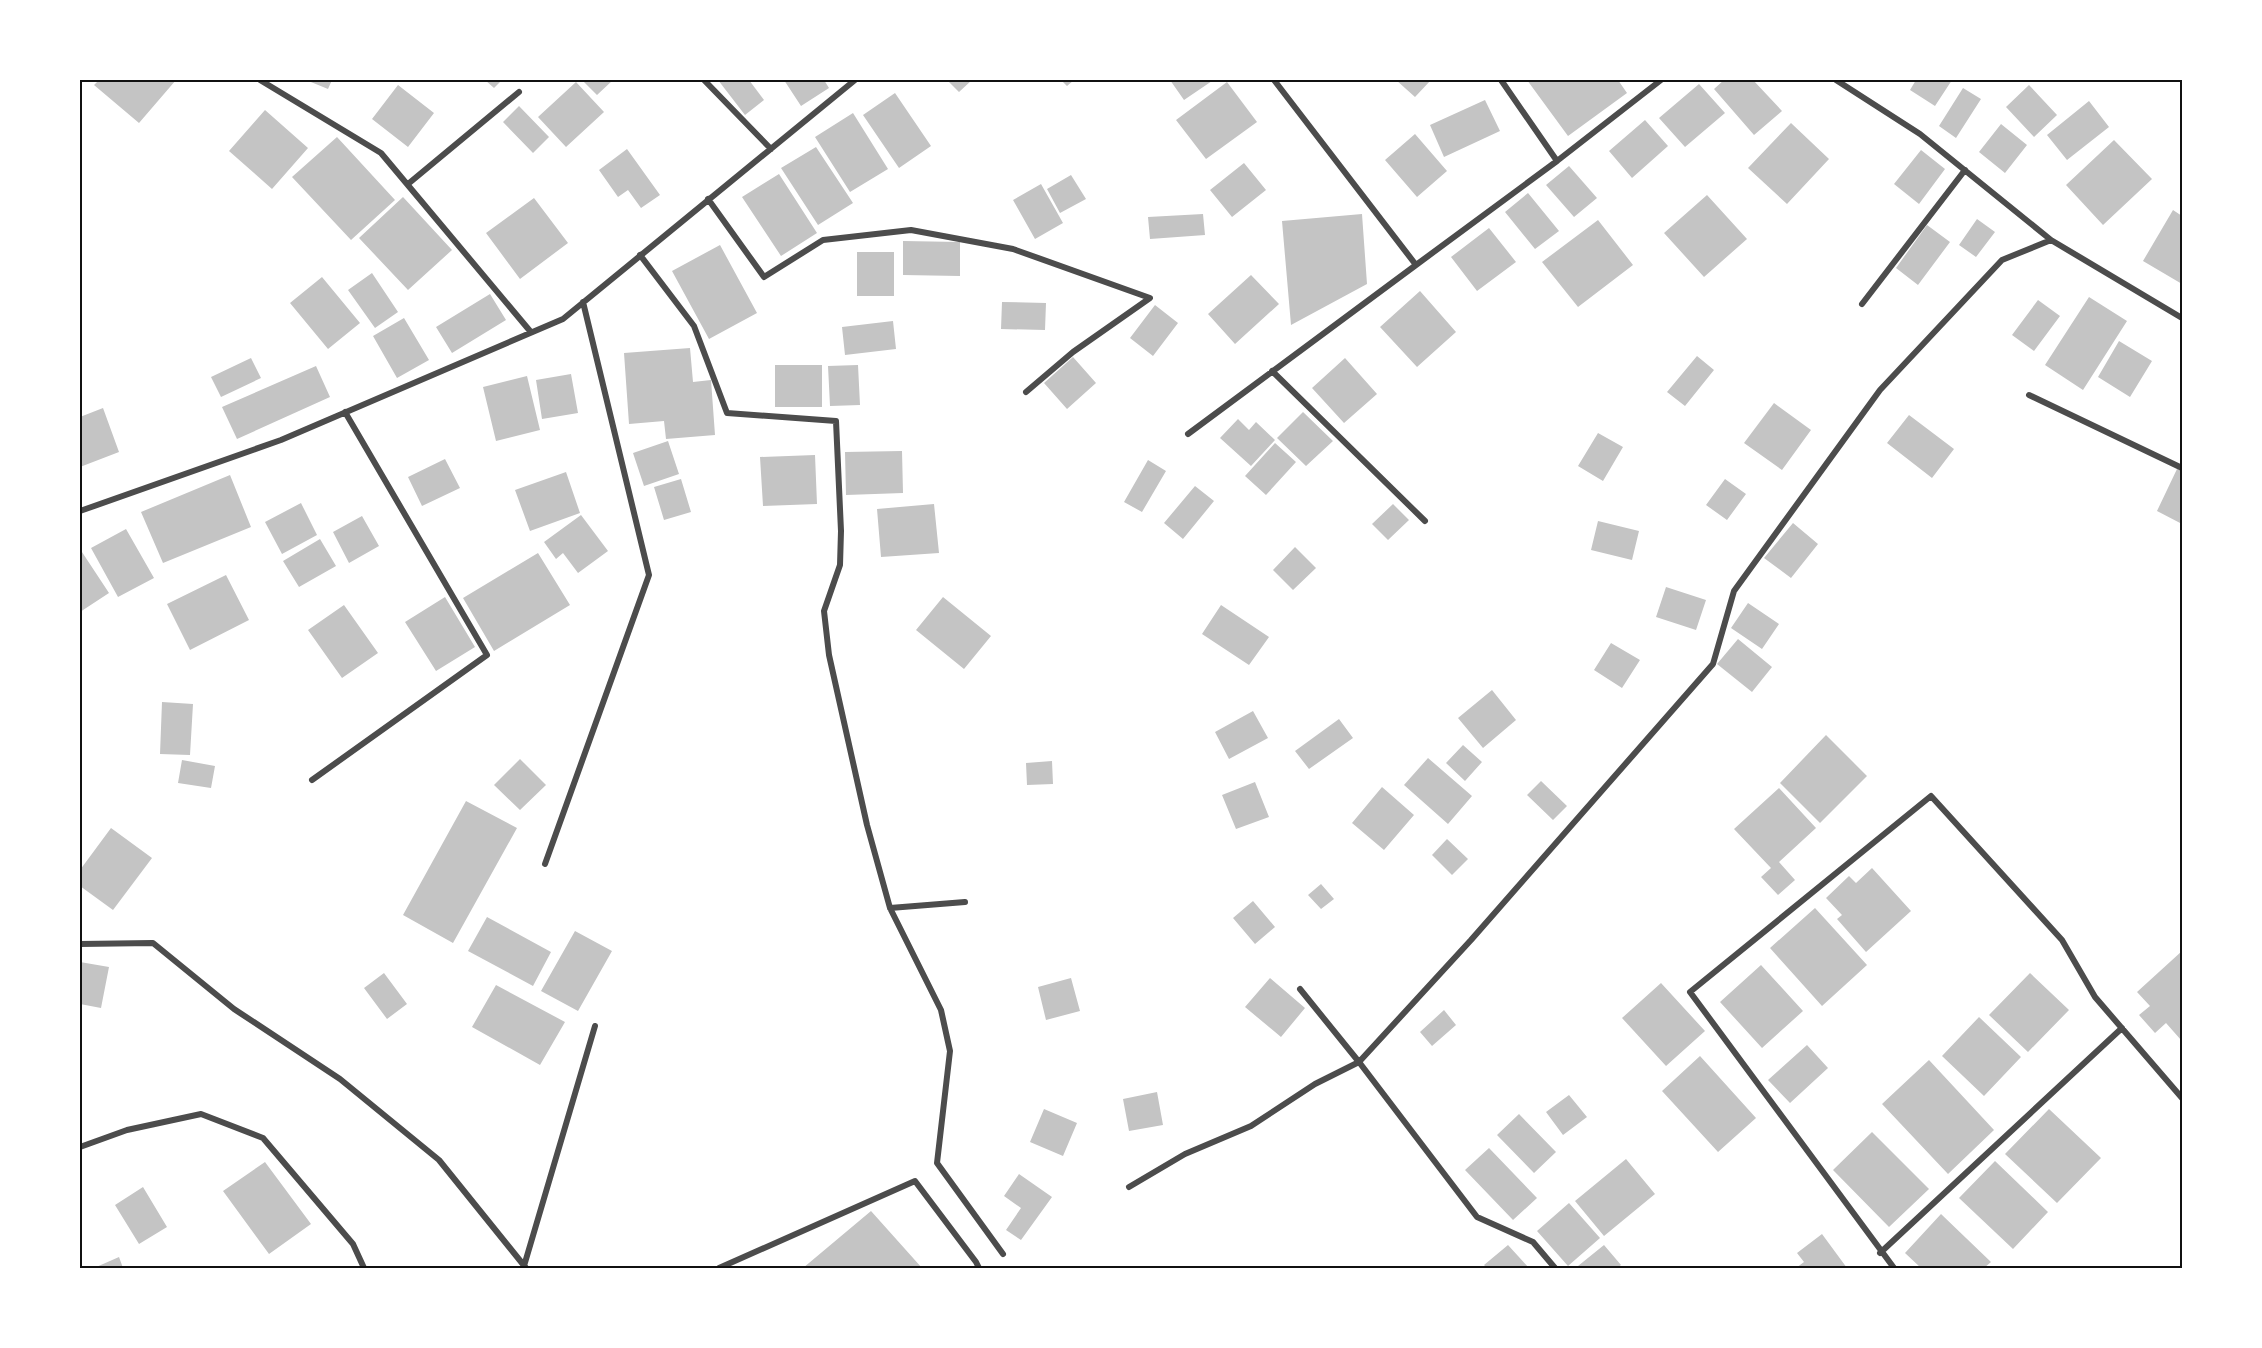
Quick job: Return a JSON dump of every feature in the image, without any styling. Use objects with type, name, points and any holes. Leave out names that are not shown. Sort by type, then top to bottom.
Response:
[{"type":"street","points":[[260,80],[381,153],[530,331]]},
{"type":"street","points":[[704,80],[771,149]]},
{"type":"street","points":[[80,511],[281,440],[530,331],[563,319],[855,80]]},
{"type":"street","points":[[1274,80],[1416,265]]},
{"type":"street","points":[[1501,80],[1557,161]]},
{"type":"street","points":[[1188,434],[1557,161],[1661,80]]},
{"type":"street","points":[[1836,80],[1920,134],[2051,240],[2182,318]]},
{"type":"street","points":[[408,184],[519,92]]},
{"type":"street","points":[[1862,304],[1965,170]]},
{"type":"street","points":[[708,199],[764,277],[823,240],[911,230],[1013,249],[1149,298],[1073,352],[1026,392]]},
{"type":"street","points":[[1128,1187],[1185,1154],[1251,1126],[1315,1084],[1359,1062],[1471,940],[1713,664],[1734,591],[1880,390],[2002,260],[2051,240]]},
{"type":"street","points":[[640,255],[694,326],[727,413],[836,421],[841,531],[840,566],[824,611],[830,656],[857,780],[890,908],[941,1010],[950,1051],[937,1163],[1003,1254]]},
{"type":"street","points":[[545,864],[649,574],[583,302]]},
{"type":"street","points":[[1272,371],[1425,521]]},
{"type":"street","points":[[2029,395],[2182,468]]},
{"type":"street","points":[[312,780],[487,655],[345,412]]},
{"type":"street","points":[[1893,1269],[1690,992],[1931,796],[2062,940],[2096,997],[2182,1098]]},
{"type":"street","points":[[890,908],[965,902]]},
{"type":"street","points":[[80,944],[153,943],[234,1009],[340,1079],[439,1160],[525,1267]]},
{"type":"street","points":[[1300,989],[1359,1062],[1477,1217],[1533,1242],[1555,1269]]},
{"type":"street","points":[[525,1267],[595,1026]]},
{"type":"street","points":[[1880,1253],[2122,1028]]},
{"type":"street","points":[[80,1147],[127,1130],[201,1114],[263,1138],[353,1244],[364,1269]]},
{"type":"street","points":[[719,1269],[915,1181],[976,1262],[978,1269]]},
{"type":"building","points":[[99,80],[176,80],[139,123],[94,85]]},
{"type":"building","points":[[306,80],[332,80],[328,89]]},
{"type":"building","points":[[485,80],[502,80],[494,88]]},
{"type":"building","points":[[582,80],[613,80],[597,95]]},
{"type":"building","points":[[718,80],[749,80],[764,100],[745,115]]},
{"type":"building","points":[[784,80],[824,80],[829,88],[801,106]]},
{"type":"building","points":[[947,80],[972,80],[959,92]]},
{"type":"building","points":[[1061,80],[1074,80],[1067,86]]},
{"type":"building","points":[[1170,80],[1211,80],[1212,81],[1184,100]]},
{"type":"building","points":[[1396,80],[1431,80],[1415,97]]},
{"type":"building","points":[[1527,80],[1618,80],[1627,93],[1568,136]]},
{"type":"building","points":[[1724,80],[1753,80],[1782,111],[1754,135],[1714,89]]},
{"type":"building","points":[[1916,80],[1952,80],[1935,106],[1910,90]]},
{"type":"building","points":[[576,82],[604,112],[566,147],[538,117]]},
{"type":"building","points":[[1227,82],[1257,122],[1206,159],[1176,120]]},
{"type":"building","points":[[1699,84],[1725,113],[1685,147],[1659,118]]},
{"type":"building","points":[[398,85],[434,113],[408,147],[372,119]]},
{"type":"building","points":[[2029,85],[2057,115],[2034,137],[2006,107]]},
{"type":"building","points":[[1963,88],[1981,99],[1956,138],[1939,126]]},
{"type":"building","points":[[895,93],[931,146],[899,168],[863,115]]},
{"type":"building","points":[[1485,100],[1500,131],[1444,157],[1430,125]]},
{"type":"building","points":[[2089,101],[2109,127],[2067,160],[2047,135]]},
{"type":"building","points":[[519,106],[549,137],[533,153],[503,122]]},
{"type":"building","points":[[265,110],[308,148],[272,189],[229,151]]},
{"type":"building","points":[[853,113],[888,169],[850,192],[815,137]]},
{"type":"building","points":[[1645,120],[1668,146],[1632,178],[1609,151]]},
{"type":"building","points":[[1791,123],[1829,159],[1787,204],[1748,168]]},
{"type":"building","points":[[2001,124],[2027,145],[2005,173],[1979,152]]},
{"type":"building","points":[[1415,134],[1447,171],[1417,197],[1385,160]]},
{"type":"building","points":[[337,137],[395,200],[351,240],[292,177]]},
{"type":"building","points":[[2114,140],[2152,179],[2103,225],[2066,185]]},
{"type":"building","points":[[816,147],[853,203],[818,225],[781,168]]},
{"type":"building","points":[[627,149],[660,195],[641,208],[628,190],[618,197],[599,170]]},
{"type":"building","points":[[1921,150],[1945,169],[1919,204],[1894,184]]},
{"type":"building","points":[[1244,163],[1266,190],[1232,217],[1210,190]]},
{"type":"building","points":[[1569,166],[1597,198],[1574,217],[1546,185]]},
{"type":"building","points":[[779,174],[817,233],[781,256],[742,197]]},
{"type":"building","points":[[1071,175],[1086,199],[1060,213],[1047,189]]},
{"type":"building","points":[[1041,184],[1063,223],[1035,239],[1013,200]]},
{"type":"building","points":[[1528,193],[1559,231],[1535,249],[1505,212]]},
{"type":"building","points":[[1707,195],[1747,239],[1704,277],[1664,233]]},
{"type":"building","points":[[403,197],[452,250],[408,290],[359,238]]},
{"type":"building","points":[[534,198],[568,243],[520,279],[486,233]]},
{"type":"building","points":[[2173,210],[2182,216],[2182,284],[2143,261]]},
{"type":"building","points":[[1203,214],[1205,235],[1150,239],[1148,217]]},
{"type":"building","points":[[1362,214],[1367,284],[1291,325],[1282,221]]},
{"type":"building","points":[[1977,219],[1995,232],[1976,257],[1959,245]]},
{"type":"building","points":[[1598,220],[1633,265],[1578,307],[1542,262]]},
{"type":"building","points":[[1927,225],[1950,242],[1918,285],[1896,268]]},
{"type":"building","points":[[1489,228],[1516,262],[1477,291],[1451,257]]},
{"type":"building","points":[[903,241],[960,242],[960,276],[903,275]]},
{"type":"building","points":[[720,245],[757,313],[709,339],[672,271]]},
{"type":"building","points":[[857,252],[894,252],[894,296],[857,296]]},
{"type":"building","points":[[372,273],[398,312],[375,328],[348,290]]},
{"type":"building","points":[[1251,275],[1279,304],[1235,344],[1208,314]]},
{"type":"building","points":[[322,277],[360,323],[328,349],[290,303]]},
{"type":"building","points":[[1420,291],[1456,332],[1417,367],[1380,327]]},
{"type":"building","points":[[490,294],[506,320],[452,353],[436,327]]},
{"type":"building","points":[[2089,297],[2127,321],[2083,390],[2045,365]]},
{"type":"building","points":[[2038,300],[2060,316],[2034,351],[2012,335]]},
{"type":"building","points":[[1002,302],[1046,303],[1045,330],[1001,329]]},
{"type":"building","points":[[1155,305],[1178,323],[1153,356],[1130,338]]},
{"type":"building","points":[[404,318],[429,360],[397,378],[373,336]]},
{"type":"building","points":[[893,321],[896,349],[845,355],[842,327]]},
{"type":"building","points":[[2119,341],[2152,361],[2130,397],[2098,377]]},
{"type":"building","points":[[690,348],[693,382],[711,380],[715,435],[666,439],[664,421],[629,424],[624,353]]},
{"type":"building","points":[[1697,356],[1714,370],[1685,406],[1667,392]]},
{"type":"building","points":[[1073,357],[1096,383],[1067,409],[1044,383]]},
{"type":"building","points":[[251,358],[261,378],[221,397],[211,377]]},
{"type":"building","points":[[1345,358],[1377,394],[1344,423],[1312,388]]},
{"type":"building","points":[[775,365],[822,365],[822,407],[775,407]]},
{"type":"building","points":[[858,365],[860,405],[830,406],[828,366]]},
{"type":"building","points":[[316,366],[330,397],[237,439],[222,407]]},
{"type":"building","points":[[571,374],[578,413],[542,419],[536,380]]},
{"type":"building","points":[[527,376],[540,430],[496,441],[483,387]]},
{"type":"building","points":[[1774,403],[1811,430],[1782,470],[1744,443]]},
{"type":"building","points":[[103,408],[119,452],[80,467],[80,417]]},
{"type":"building","points":[[1303,412],[1333,441],[1306,466],[1277,438]]},
{"type":"building","points":[[1909,415],[1954,449],[1932,478],[1887,443]]},
{"type":"building","points":[[1238,419],[1249,430],[1256,422],[1275,440],[1251,466],[1220,438]]},
{"type":"building","points":[[1598,433],[1623,447],[1603,481],[1578,466]]},
{"type":"building","points":[[668,441],[679,474],[644,486],[633,453]]},
{"type":"building","points":[[1275,443],[1296,462],[1266,495],[1245,476]]},
{"type":"building","points":[[902,451],[903,493],[846,495],[845,452]]},
{"type":"building","points":[[815,455],[817,504],[763,506],[760,457]]},
{"type":"building","points":[[445,459],[460,488],[422,506],[408,477]]},
{"type":"building","points":[[1148,460],[1166,471],[1142,512],[1124,502]]},
{"type":"building","points":[[2177,469],[2182,471],[2182,524],[2157,511]]},
{"type":"building","points":[[566,472],[580,513],[530,531],[515,490]]},
{"type":"building","points":[[230,475],[251,527],[163,563],[141,512]]},
{"type":"building","points":[[681,479],[691,512],[664,520],[654,487]]},
{"type":"building","points":[[1725,479],[1746,494],[1727,520],[1706,505]]},
{"type":"building","points":[[1195,486],[1214,501],[1183,539],[1164,523]]},
{"type":"building","points":[[301,503],[317,535],[282,554],[265,522]]},
{"type":"building","points":[[934,504],[939,553],[881,557],[877,509]]},
{"type":"building","points":[[1393,504],[1409,520],[1388,540],[1372,524]]},
{"type":"building","points":[[581,515],[608,551],[578,573],[563,553],[556,559],[544,542]]},
{"type":"building","points":[[362,516],[379,546],[349,563],[333,532]]},
{"type":"building","points":[[1598,521],[1639,531],[1632,560],[1591,550]]},
{"type":"building","points":[[1793,523],[1818,544],[1791,578],[1764,558]]},
{"type":"building","points":[[126,529],[154,578],[118,597],[91,548]]},
{"type":"building","points":[[320,539],[336,566],[299,587],[283,561]]},
{"type":"building","points":[[1295,547],[1316,568],[1293,590],[1273,570]]},
{"type":"building","points":[[80,549],[109,593],[80,612]]},
{"type":"building","points":[[538,553],[570,605],[494,651],[463,598]]},
{"type":"building","points":[[226,575],[249,620],[190,650],[167,604]]},
{"type":"building","points":[[1666,587],[1706,600],[1696,630],[1656,617]]},
{"type":"building","points":[[445,597],[475,647],[436,671],[405,622]]},
{"type":"building","points":[[943,597],[991,636],[964,669],[916,630]]},
{"type":"building","points":[[1748,603],[1779,624],[1762,649],[1731,628]]},
{"type":"building","points":[[344,605],[378,653],[342,678],[308,630]]},
{"type":"building","points":[[1221,605],[1269,637],[1249,665],[1202,634]]},
{"type":"building","points":[[1738,639],[1772,667],[1752,692],[1717,664]]},
{"type":"building","points":[[1611,643],[1640,660],[1622,688],[1594,670]]},
{"type":"building","points":[[1492,690],[1516,720],[1483,748],[1458,718]]},
{"type":"building","points":[[162,702],[193,704],[190,755],[160,754]]},
{"type":"building","points":[[1253,711],[1268,738],[1229,759],[1215,732]]},
{"type":"building","points":[[1339,719],[1353,738],[1309,769],[1295,751]]},
{"type":"building","points":[[1826,735],[1867,776],[1820,823],[1780,783]]},
{"type":"building","points":[[1463,745],[1482,762],[1465,781],[1446,763]]},
{"type":"building","points":[[1428,758],[1472,796],[1448,824],[1404,785]]},
{"type":"building","points":[[520,759],[546,785],[520,810],[494,785]]},
{"type":"building","points":[[182,760],[215,766],[211,788],[178,783]]},
{"type":"building","points":[[1052,761],[1053,784],[1027,785],[1026,763]]},
{"type":"building","points":[[1541,781],[1567,806],[1553,820],[1527,795]]},
{"type":"building","points":[[1255,782],[1269,817],[1236,829],[1222,795]]},
{"type":"building","points":[[1382,787],[1414,815],[1384,850],[1352,823]]},
{"type":"building","points":[[1779,788],[1816,828],[1779,862],[1795,880],[1778,895],[1761,877],[1771,868],[1734,829]]},
{"type":"building","points":[[466,801],[517,828],[453,943],[403,915]]},
{"type":"building","points":[[111,828],[152,858],[113,910],[80,886],[80,870]]},
{"type":"building","points":[[1447,839],[1468,859],[1452,875],[1432,855]]},
{"type":"building","points":[[1872,868],[1911,911],[1866,952],[1837,919],[1842,915],[1826,898],[1849,876],[1856,883]]},
{"type":"building","points":[[1321,884],[1334,899],[1321,909],[1308,895]]},
{"type":"building","points":[[1253,901],[1275,927],[1255,944],[1233,918]]},
{"type":"building","points":[[1815,908],[1867,965],[1822,1006],[1770,948]]},
{"type":"building","points":[[487,917],[551,952],[533,986],[468,951]]},
{"type":"building","points":[[575,931],[612,951],[578,1011],[541,991]]},
{"type":"building","points":[[2182,951],[2181,1040],[2166,1023],[2155,1033],[2139,1015],[2150,1006],[2137,992]]},
{"type":"building","points":[[80,962],[109,967],[101,1008],[80,1004]]},
{"type":"building","points":[[1761,965],[1803,1011],[1762,1048],[1720,1002]]},
{"type":"building","points":[[384,973],[407,1004],[387,1019],[364,988]]},
{"type":"building","points":[[2030,973],[2069,1010],[2028,1052],[1989,1015]]},
{"type":"building","points":[[1071,978],[1080,1011],[1046,1020],[1038,987]]},
{"type":"building","points":[[1270,978],[1305,1008],[1281,1037],[1245,1007]]},
{"type":"building","points":[[1661,983],[1705,1031],[1666,1066],[1622,1018]]},
{"type":"building","points":[[496,985],[565,1022],[540,1065],[472,1027]]},
{"type":"building","points":[[1444,1010],[1456,1025],[1432,1046],[1420,1032]]},
{"type":"building","points":[[1979,1017],[2021,1057],[1984,1096],[1942,1056]]},
{"type":"building","points":[[1807,1045],[1828,1068],[1790,1103],[1768,1080]]},
{"type":"building","points":[[1700,1056],[1756,1118],[1718,1152],[1662,1091]]},
{"type":"building","points":[[1929,1060],[1994,1130],[1948,1174],[1882,1104]]},
{"type":"building","points":[[1157,1092],[1163,1125],[1129,1131],[1123,1099]]},
{"type":"building","points":[[1569,1095],[1587,1117],[1563,1135],[1546,1112]]},
{"type":"building","points":[[1044,1109],[1077,1123],[1063,1156],[1030,1142]]},
{"type":"building","points":[[2049,1109],[2101,1158],[2057,1203],[2005,1154]]},
{"type":"building","points":[[1519,1114],[1556,1152],[1534,1173],[1497,1135]]},
{"type":"building","points":[[1872,1132],[1929,1189],[1889,1227],[1833,1170]]},
{"type":"building","points":[[1489,1148],[1537,1198],[1513,1220],[1465,1170]]},
{"type":"building","points":[[1626,1159],[1655,1194],[1604,1236],[1575,1201]]},
{"type":"building","points":[[1995,1161],[2048,1212],[2013,1249],[1959,1198]]},
{"type":"building","points":[[265,1162],[311,1224],[269,1254],[223,1191]]},
{"type":"building","points":[[1019,1174],[1052,1197],[1021,1240],[1006,1230],[1021,1208],[1004,1196]]},
{"type":"building","points":[[143,1187],[167,1227],[139,1244],[115,1205]]},
{"type":"building","points":[[1569,1203],[1600,1238],[1568,1266],[1537,1231]]},
{"type":"building","points":[[871,1211],[922,1268],[803,1268]]},
{"type":"building","points":[[1941,1214],[1991,1262],[1984,1268],[1921,1268],[1905,1253]]},
{"type":"building","points":[[1822,1234],[1847,1268],[1796,1268],[1804,1262],[1797,1253]]},
{"type":"building","points":[[1508,1245],[1529,1268],[1487,1268],[1484,1265]]},
{"type":"building","points":[[1604,1245],[1621,1265],[1617,1268],[1580,1268],[1578,1266]]},
{"type":"building","points":[[119,1257],[123,1268],[94,1268]]}]
